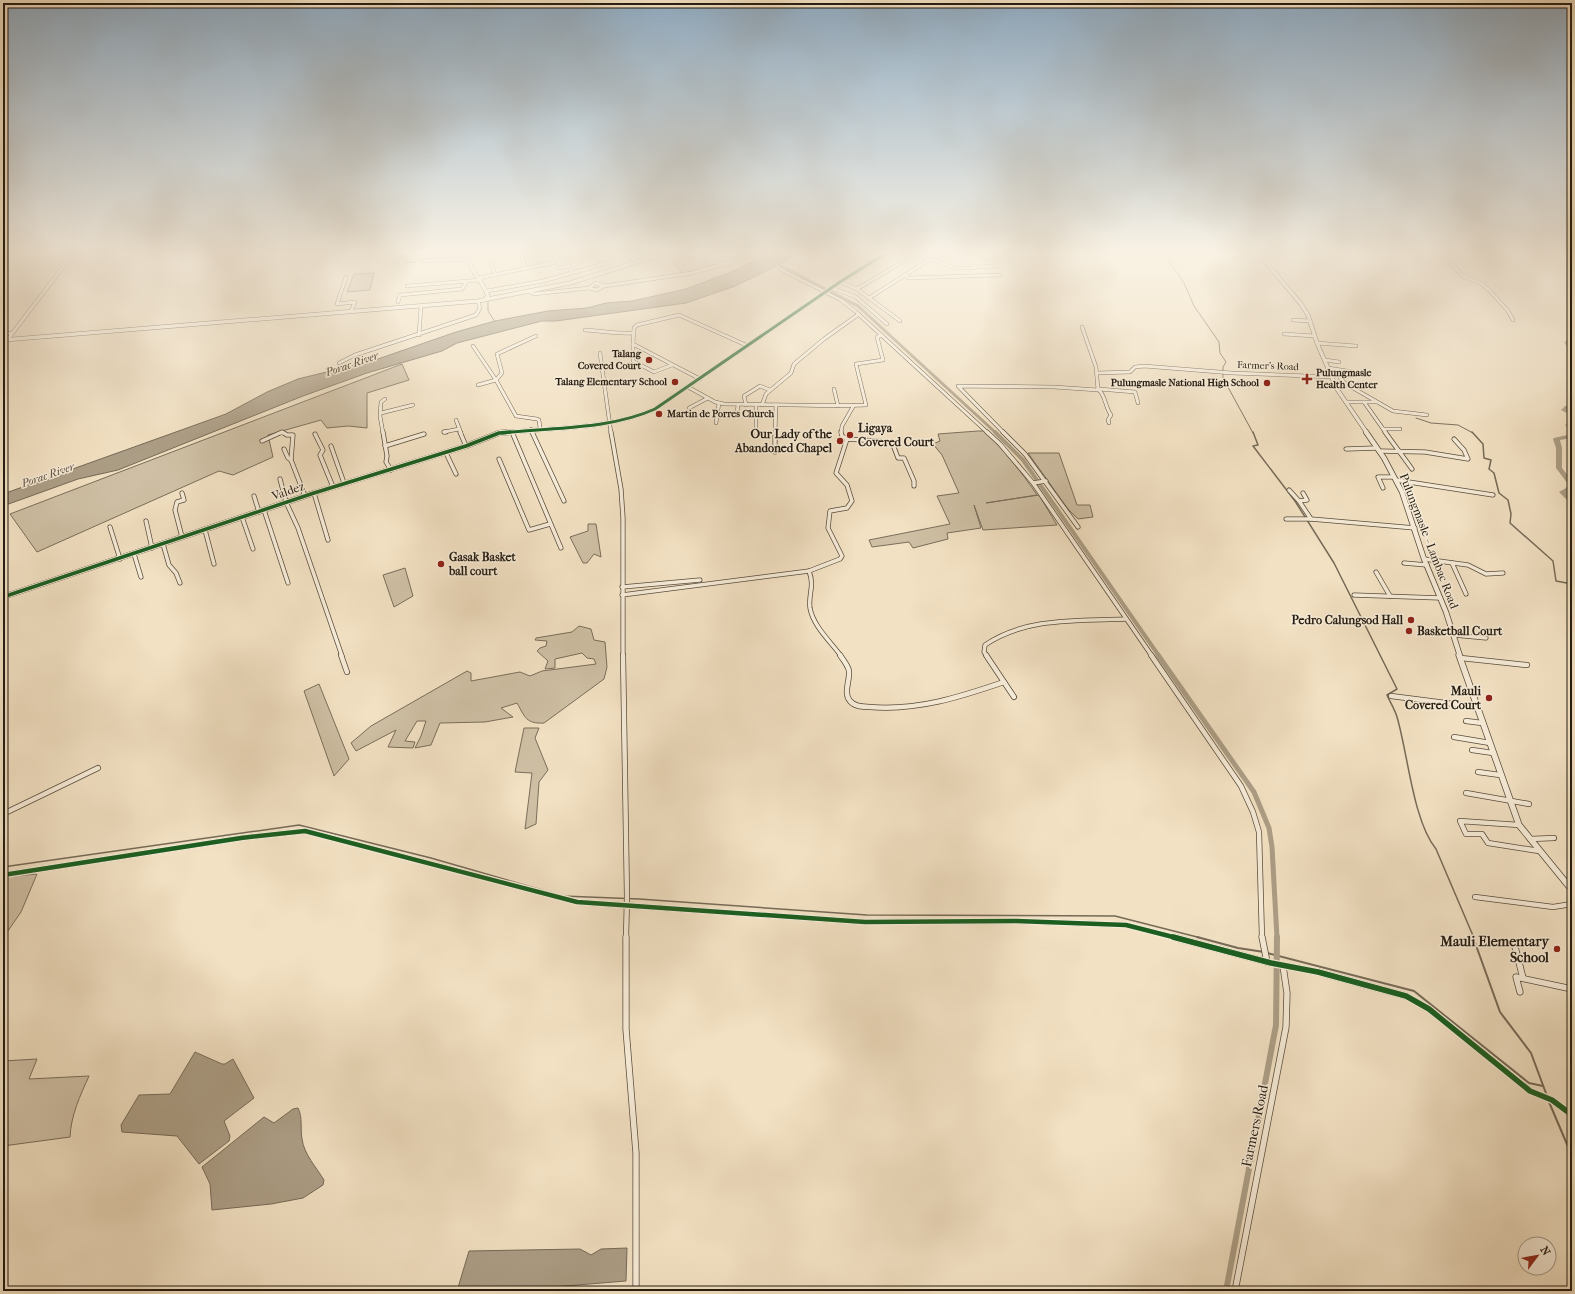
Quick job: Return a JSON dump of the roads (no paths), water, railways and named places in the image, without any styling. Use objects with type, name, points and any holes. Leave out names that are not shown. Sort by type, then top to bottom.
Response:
[{"type":"street","points":[[5,340],[14,333],[27,315]]},
{"type":"street","points":[[5,340],[299,315]]},
{"type":"street","points":[[419,335],[420,315]]},
{"type":"street","points":[[340,363],[355,355],[475,315]]},
{"type":"street","name":"Valdez","points":[[3,597],[344,483],[446,453],[493,435],[540,428],[610,423],[637,418],[655,409],[792,315]]},
{"type":"street","points":[[762,404],[766,394],[791,374],[794,364],[824,339],[857,315]]},
{"type":"street","points":[[861,315],[1000,444],[1034,482],[1241,786],[1253,812],[1259,832],[1264,952],[1268,961]]},
{"type":"street","points":[[877,315],[887,324]]},
{"type":"street","points":[[892,315],[900,321]]},
{"type":"street","name":"Pulungmasle - Lambac Road","points":[[1307,315],[1337,389],[1378,449],[1395,479],[1415,528],[1424,559],[1454,635],[1482,724],[1519,825],[1572,890]]},
{"type":"street","points":[[1510,315],[1513,320]]},
{"type":"street","points":[[672,365],[654,372],[632,361],[634,328],[637,325],[680,316],[748,346]]},
{"type":"street","points":[[1293,320],[1310,321]]},
{"type":"street","points":[[1082,327],[1093,352],[1093,360],[1097,373],[1099,389],[1104,394],[1107,410],[1111,415],[1108,420],[1109,423]]},
{"type":"street","points":[[585,330],[602,331],[612,334],[634,333]]},
{"type":"street","points":[[3,334],[14,333]]},
{"type":"street","points":[[1284,334],[1315,336]]},
{"type":"street","points":[[688,387],[719,403],[738,405],[798,404],[815,407],[866,405],[856,364],[883,360],[877,337],[882,335]]},
{"type":"street","points":[[478,385],[496,380],[502,373],[497,354],[536,336]]},
{"type":"street","points":[[1317,343],[1356,346]]},
{"type":"street","points":[[633,344],[700,379]]},
{"type":"street","points":[[473,346],[496,380],[516,416],[537,419],[539,420],[540,428]]},
{"type":"street","points":[[600,353],[621,489],[624,550],[622,595],[627,902],[625,964],[626,1029],[636,1153],[636,1291]]},
{"type":"street","points":[[1325,360],[1340,362]]},
{"type":"street","name":"Farmer's Road","points":[[1097,373],[1130,372],[1135,367],[1144,366],[1333,377]]},
{"type":"street","points":[[1328,368],[1360,374]]},
{"type":"street","points":[[1338,370],[1343,382],[1395,412],[1427,415]]},
{"type":"street","points":[[746,405],[744,396],[760,386],[770,390]]},
{"type":"street","points":[[1078,527],[1045,481],[1013,441],[958,386],[1054,387],[1136,392],[1138,403]]},
{"type":"street","points":[[834,389],[838,406]]},
{"type":"street","points":[[689,408],[708,398]]},
{"type":"street","points":[[385,399],[381,402],[380,413],[387,456],[386,462],[391,470]]},
{"type":"street","points":[[1346,402],[1377,402]]},
{"type":"street","points":[[1364,402],[1412,469]]},
{"type":"street","points":[[716,423],[719,403]]},
{"type":"street","points":[[756,404],[756,435]]},
{"type":"street","points":[[775,452],[776,404]]},
{"type":"street","points":[[380,413],[413,405]]},
{"type":"street","points":[[737,413],[738,405]]},
{"type":"street","points":[[854,405],[841,431],[842,436],[847,439],[892,442],[898,458],[904,458],[914,481],[914,486]]},
{"type":"street","points":[[456,420],[466,446]]},
{"type":"street","points":[[444,432],[460,429]]},
{"type":"street","points":[[531,429],[564,501]]},
{"type":"street","points":[[1383,429],[1400,429]]},
{"type":"street","points":[[512,431],[561,548]]},
{"type":"street","points":[[262,440],[282,432],[287,435],[292,434],[291,460]]},
{"type":"street","points":[[315,434],[322,450],[320,455],[333,487]]},
{"type":"street","points":[[385,446],[424,434]]},
{"type":"street","points":[[622,595],[809,571],[832,564],[842,558],[828,523],[830,511],[847,508],[852,501],[843,478],[836,473],[847,439]]},
{"type":"street","points":[[1346,449],[1378,449],[1425,452],[1468,459],[1464,450],[1454,439]]},
{"type":"street","points":[[331,446],[344,483]]},
{"type":"street","points":[[284,449],[297,472],[305,496]]},
{"type":"street","points":[[446,453],[456,474]]},
{"type":"street","points":[[499,458],[529,530],[550,524]]},
{"type":"street","points":[[1383,488],[1378,477],[1493,495]]},
{"type":"street","points":[[280,479],[286,502],[298,528],[347,672]]},
{"type":"street","points":[[1034,482],[1045,481]]},
{"type":"street","points":[[1289,490],[1299,501],[1308,519]]},
{"type":"street","points":[[182,493],[184,500],[177,502],[175,510],[182,537]]},
{"type":"street","points":[[314,493],[328,540]]},
{"type":"street","points":[[1299,501],[1307,500],[1303,493]]},
{"type":"street","points":[[254,496],[288,583]]},
{"type":"street","points":[[242,517],[253,549]]},
{"type":"street","points":[[1286,519],[1308,519],[1415,528]]},
{"type":"street","points":[[146,521],[152,548]]},
{"type":"street","points":[[110,527],[120,559]]},
{"type":"street","points":[[205,530],[214,564]]},
{"type":"street","points":[[163,544],[169,565],[176,572],[180,583]]},
{"type":"street","points":[[134,554],[141,577]]},
{"type":"street","points":[[1424,559],[1475,567],[1486,574],[1503,573]]},
{"type":"street","points":[[1404,563],[1427,565]]},
{"type":"street","points":[[1452,563],[1466,594]]},
{"type":"street","points":[[1475,567],[1480,565]]},
{"type":"street","points":[[809,571],[814,582],[810,603],[811,612],[831,645],[847,666],[849,675],[848,694],[849,699],[854,704],[882,708],[930,704],[954,699],[1004,682]]},
{"type":"street","points":[[1376,572],[1390,596]]},
{"type":"street","points":[[622,587],[700,580]]},
{"type":"street","points":[[1354,595],[1440,598]]},
{"type":"street","points":[[1014,697],[984,649],[985,645],[997,636],[1034,625],[1126,619]]},
{"type":"street","points":[[1454,635],[1486,638]]},
{"type":"street","points":[[1460,658],[1527,665]]},
{"type":"street","points":[[1391,696],[1477,707]]},
{"type":"street","points":[[1466,721],[1482,724]]},
{"type":"street","points":[[1454,737],[1490,743]]},
{"type":"street","points":[[1472,750],[1493,753]]},
{"type":"street","points":[[3,814],[98,768]]},
{"type":"street","points":[[1478,772],[1500,776]]},
{"type":"street","points":[[1466,793],[1529,804]]},
{"type":"street","points":[[1519,825],[1460,821],[1466,834],[1482,834],[1488,844],[1539,851]]},
{"type":"street","points":[[3,875],[241,838],[305,831],[384,850],[577,902],[627,902],[866,922],[1015,921],[1114,924],[1141,928],[1283,966],[1318,972],[1387,990],[1417,1001],[1536,1095],[1552,1100],[1572,1114]]},
{"type":"street","points":[[1530,840],[1554,838]]},
{"type":"street","points":[[1475,896],[1553,907],[1572,904]]},
{"type":"street","points":[[1514,943],[1523,978]]},
{"type":"street","name":"Farmers Road","points":[[1235,1291],[1286,1027],[1286,993],[1283,966]]},
{"type":"street","points":[[1520,992],[1516,977],[1572,989]]},
{"type":"waterway","points":[[491,315],[495,322]]},
{"type":"waterway","points":[[868,315],[996,433]]},
{"type":"waterway","points":[[1201,315],[1219,342],[1220,353],[1226,362],[1223,367],[1223,378],[1253,433]]},
{"type":"waterway","points":[[1572,340],[1567,342],[1572,351]]},
{"type":"waterway","points":[[1572,406],[1567,407],[1564,410],[1572,414]]},
{"type":"waterway","points":[[1416,418],[1431,423],[1458,425],[1473,433]]},
{"type":"waterway","points":[[1572,423],[1568,425],[1572,428]]},
{"type":"waterway","points":[[1253,432],[1258,445],[1253,446],[1295,501],[1334,563],[1397,689],[1387,695],[1397,717],[1401,732],[1416,805],[1428,837],[1436,849],[1474,938]]},
{"type":"waterway","points":[[996,433],[1023,460],[1159,656]]},
{"type":"waterway","points":[[1473,433],[1483,444],[1484,458],[1491,460],[1489,469],[1494,473],[1499,493],[1508,500],[1511,514],[1510,523],[1553,561],[1556,581],[1572,584]]},
{"type":"waterway","points":[[1572,436],[1556,439],[1559,448],[1559,468],[1571,484],[1569,489],[1562,492],[1570,499],[1572,511]]},
{"type":"waterway","points":[[1158,655],[1254,792],[1269,828],[1272,847],[1277,938]]},
{"type":"waterway","points":[[3,867],[299,825],[431,858],[563,896],[639,899],[867,915],[1115,916],[1201,938]]},
{"type":"waterway","points":[[1197,937],[1238,948],[1264,952]]},
{"type":"waterway","points":[[1473,937],[1500,1012],[1531,1053],[1547,1096]]},
{"type":"waterway","points":[[1226,1291],[1276,1025],[1277,938]]},
{"type":"waterway","points":[[1267,953],[1414,991],[1529,1083],[1543,1086]]},
{"type":"waterway","points":[[1549,1102],[1572,1156]]},
{"type":"place","name":"Talang Covered Court","points":[[649,360]]},
{"type":"place","name":"Pulungmasle Health Center","points":[[1307,379]]},
{"type":"place","name":"Talang Elementary School","points":[[675,382]]},
{"type":"place","name":"Pulungmasle National High School","points":[[1267,383]]},
{"type":"place","name":"Martin de Porres Church","points":[[659,414]]},
{"type":"place","name":"Ligaya Covered Court","points":[[850,435]]},
{"type":"place","name":"Our Lady of the Abandoned Chapel","points":[[840,441]]},
{"type":"place","name":"Gasak Basket ball court","points":[[441,564]]},
{"type":"place","name":"Pedro Calungsod Hall","points":[[1411,620]]},
{"type":"place","name":"Basketball Court","points":[[1409,631]]},
{"type":"place","name":"Mauli Covered Court","points":[[1489,698]]},
{"type":"place","name":"Mauli Elementary School","points":[[1557,949]]},
{"type":"water label","name":"Porac River","points":[[352,364]]},
{"type":"water label","name":"Porac River","points":[[48,475]]}]
